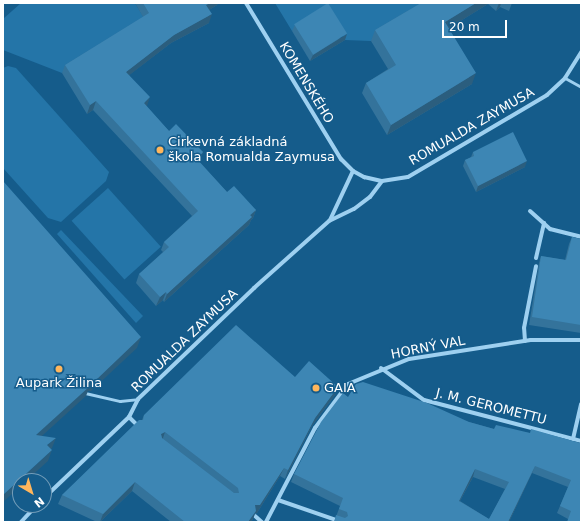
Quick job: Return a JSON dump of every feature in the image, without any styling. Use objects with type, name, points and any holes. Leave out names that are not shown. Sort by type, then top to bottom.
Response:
[{"type":"street","name":"KOMENSKÉHO","points":[[246,3],[329,141],[353,170]]},
{"type":"street","points":[[566,78],[581,52]]},
{"type":"street","name":"ROMUALDA ZAYMUSA","points":[[330,221],[353,170],[364,177],[382,181],[408,177],[542,98],[566,78]]},
{"type":"street","name":"ROMUALDA ZAYMUSA","points":[[52,490],[129,417],[138,399],[254,288],[330,221],[360,205],[382,181]]},
{"type":"street","points":[[530,211],[550,229],[581,237]]},
{"type":"street","points":[[536,258],[544,223]]},
{"type":"street","points":[[525,341],[524,328],[536,266]]},
{"type":"street","name":"HORNÝ VAL","points":[[266,522],[315,428],[348,384],[381,368],[409,359],[525,341],[581,340]]},
{"type":"street","name":"J. M. GEROMETTU","points":[[381,368],[424,400],[581,441]]},
{"type":"street","points":[[573,439],[581,404]]},
{"type":"street","points":[[129,417],[138,426]]},
{"type":"street","points":[[278,500],[342,522]]},
{"type":"street","points":[[22,521],[30,513]]},
{"type":"street","points":[[255,516],[262,522]]},
{"type":"lane","points":[[566,78],[581,86]]},
{"type":"lane","points":[[86,393],[120,401],[138,399]]},
{"type":"shaded area","points":[[21,3],[135,3],[146,21],[62,73],[3,50],[3,19]]},
{"type":"shaded area","points":[[275,3],[434,3],[371,41],[345,40],[326,10],[292,31]]},
{"type":"shaded area","points":[[8,66],[16,68],[109,172],[106,181],[61,222],[48,218],[3,168],[3,68]]},
{"type":"shaded area","points":[[108,188],[161,247],[124,279],[72,221]]},
{"type":"shaded area","points":[[61,230],[143,316],[136,323],[57,234]]},
{"type":"building","name":"Cirkevná základná škola Romualda Zaymusa","points":[[143,3],[210,3],[206,5],[212,14],[174,35],[126,72],[150,97],[144,103],[169,131],[176,124],[203,152],[197,159],[227,192],[234,186],[256,210],[250,215],[252,217],[167,294],[166,292],[160,297],[139,274],[169,247],[164,242],[198,211],[96,101],[90,105],[65,65],[149,13]]},
{"type":"building","points":[[328,3],[347,34],[313,55],[294,24]]},
{"type":"building","points":[[421,3],[476,3],[445,22],[476,73],[391,125],[366,83],[396,65],[375,30]]},
{"type":"building","points":[[513,132],[527,161],[478,186],[465,160],[474,156],[473,152]]},
{"type":"building","name":"Aupark Žilina","points":[[3,181],[141,337],[95,381],[87,380],[86,384],[90,386],[36,435],[56,438],[47,445],[52,450],[27,473],[12,473],[12,487],[3,495]]},
{"type":"building","points":[[572,237],[581,239],[581,325],[532,317],[541,256],[566,260]]},
{"type":"building","points":[[236,325],[295,377],[309,361],[338,387],[315,418],[288,470],[284,468],[260,505],[255,505],[256,511],[248,522],[185,522],[135,482],[103,514],[62,495],[139,420],[143,420],[144,415]],"holes":[[[165,432],[238,488],[239,493],[234,493],[162,438],[161,434]]]},
{"type":"building","points":[[363,382],[427,403],[469,422],[494,429],[496,425],[530,433],[531,429],[580,443],[581,440],[581,522],[567,522],[571,511],[560,506],[571,480],[535,466],[508,522],[334,522],[336,515],[345,518],[348,516],[347,512],[339,509],[343,498],[294,474],[321,422],[343,393],[348,397],[356,384]],"holes":[[[475,469],[509,482],[489,519],[459,501]]]},
{"type":"place","name":"Cirkevná základná škola Romualda Zaymusa","points":[[160,150]]},
{"type":"place","name":"Aupark Žilina","points":[[59,369]]},
{"type":"place","name":"GAIA","points":[[316,388]]}]
